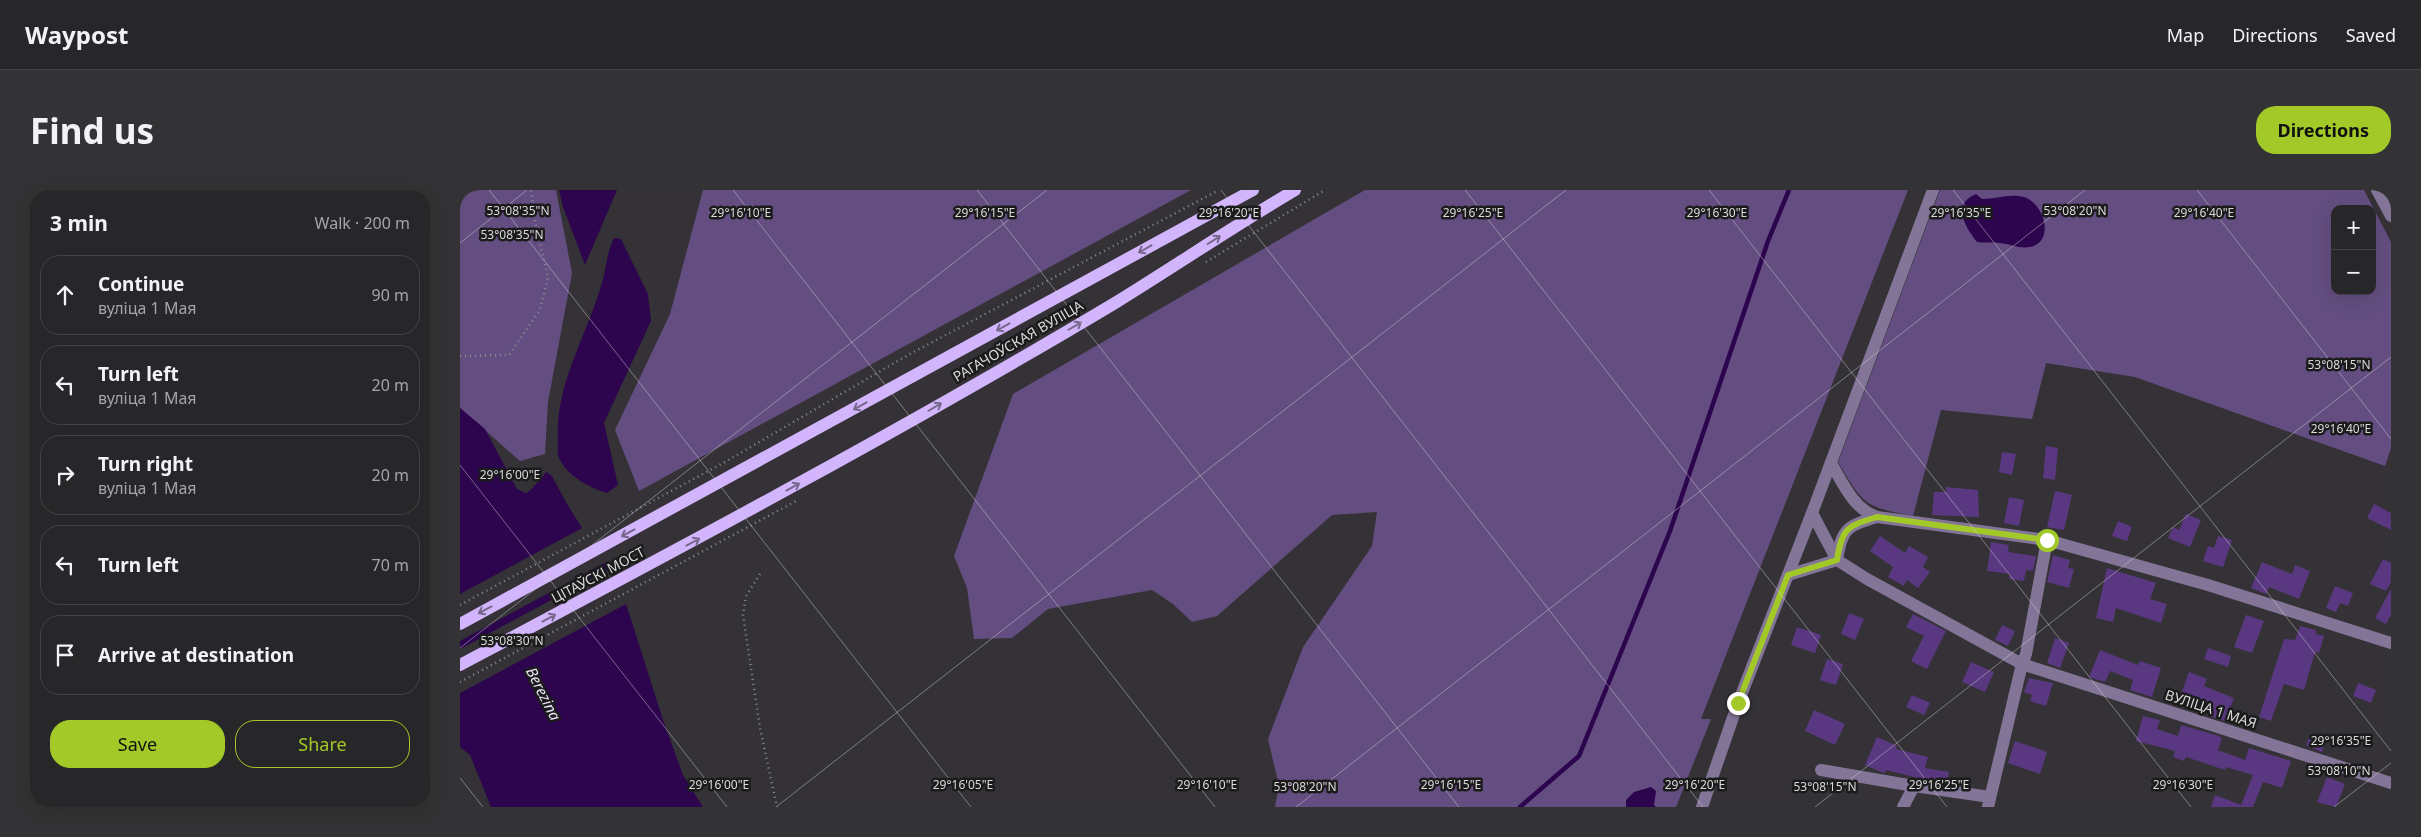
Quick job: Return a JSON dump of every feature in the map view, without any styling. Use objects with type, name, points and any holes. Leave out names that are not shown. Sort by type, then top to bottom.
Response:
[{"type":"main road","name":"РАГАЧОЎСКАЯ ВУЛІЦА","points":[[732,476],[1252,190]]},
{"type":"main road","name":"РАГАЧОЎСКАЯ ВУЛІЦА","points":[[751,511],[1115,302],[1295,190]]},
{"type":"main road","name":"ЦІТАЎСКІ МОСТ","points":[[460,624],[732,476]]},
{"type":"main road","name":"ЦІТАЎСКІ МОСТ","points":[[460,666],[751,511]]},
{"type":"street","points":[[1702,807],[1738,703],[1831,463],[1933,190]]},
{"type":"street","points":[[2377,190],[2391,216]]},
{"type":"street","points":[[1831,463],[1848,493],[1865,512],[1877,517],[2047,540],[2208,585],[2391,643]]},
{"type":"street","points":[[1812,512],[1837,560]]},
{"type":"street","points":[[1837,560],[1840,537],[1854,524],[1877,517]]},
{"type":"street","points":[[1821,770],[1914,786],[1989,802],[2026,654],[2047,540]]},
{"type":"street","points":[[1788,575],[1837,560]]},
{"type":"street","name":"ВУЛІЦА 1 МАЯ","points":[[1837,560],[1867,579],[2022,664],[2391,783]]},
{"type":"street","points":[[1903,807],[1914,786]]},
{"type":"path","points":[[460,356],[509,355],[540,310],[548,277],[535,222],[531,190]]},
{"type":"path","points":[[460,604],[725,462],[908,355],[1219,190]]},
{"type":"path","points":[[460,682],[757,523]]},
{"type":"path","points":[[760,574],[746,596],[743,615],[760,728],[777,807]]},
{"type":"shaded area","points":[[460,190],[556,190],[572,273],[548,402],[545,454],[520,461],[460,408]]},
{"type":"shaded area","points":[[703,190],[1191,190],[639,491],[615,430],[670,314]]},
{"type":"shaded area","points":[[1365,190],[1908,190],[1701,719],[1711,719],[1676,807],[1275,807],[1279,786],[1268,739],[1303,647],[1372,546],[1377,512],[1332,515],[1217,616],[1192,622],[1173,604],[1152,590],[1048,609],[1012,638],[974,639],[967,588],[954,556],[1013,394]]},
{"type":"shaded area","points":[[1940,190],[2364,190],[2372,205],[2331,205],[2331,295],[2376,295],[2376,213],[2391,242],[2391,448],[2385,466],[2135,377],[2046,363],[2032,419],[1941,410],[1913,516],[1874,506],[1866,501],[1853,487],[1838,462]]},
{"type":"water","points":[[559,190],[617,190],[585,265],[563,207]]},
{"type":"water","points":[[1976,194],[1982,199],[2014,196],[2024,197],[2031,201],[2042,215],[2045,231],[2043,238],[2038,244],[2030,247],[1977,242],[1968,230],[1962,210],[1968,198]]},
{"type":"water","points":[[614,238],[621,239],[648,294],[651,321],[604,423],[618,485],[607,493],[593,488],[573,476],[559,458],[558,418],[567,377],[597,299]]},
{"type":"water","name":"Berezina","points":[[460,408],[485,429],[517,489],[526,493],[531,490],[546,472],[552,476],[567,504],[622,591],[663,720],[683,775],[703,807],[491,807],[470,755],[460,747]]},
{"type":"water","points":[[1651,787],[1656,791],[1654,805],[1656,807],[1626,807],[1626,800],[1634,792]]},
{"type":"pier","points":[[584,527],[606,562],[460,641],[460,594]]},
{"type":"pier","points":[[611,568],[624,590],[628,603],[460,693],[460,649]]},
{"type":"building","points":[[2046,446],[2058,448],[2055,480],[2043,478]]},
{"type":"building","points":[[2002,452],[2016,454],[2012,475],[1999,472]]},
{"type":"building","points":[[1946,487],[1978,490],[1979,517],[1932,515],[1934,492],[1946,492]]},
{"type":"building","points":[[2055,491],[2072,495],[2064,530],[2047,527]]},
{"type":"building","points":[[2009,497],[2024,500],[2019,526],[2004,523]]},
{"type":"building","points":[[2374,504],[2391,513],[2391,530],[2367,518]]},
{"type":"building","points":[[2186,514],[2201,520],[2190,547],[2168,538],[2173,527],[2179,530]]},
{"type":"building","points":[[2118,521],[2132,527],[2127,541],[2112,536]]},
{"type":"building","points":[[1880,536],[1905,553],[1909,546],[1928,557],[1923,567],[1930,572],[1918,588],[1907,580],[1904,586],[1888,577],[1893,567],[1870,551]]},
{"type":"building","points":[[2218,536],[2232,540],[2223,567],[2203,561],[2208,546],[2214,548]]},
{"type":"building","points":[[1991,542],[2009,545],[2008,552],[2036,556],[2033,571],[2026,570],[2024,581],[2009,579],[2010,574],[1987,571]]},
{"type":"building","points":[[2053,555],[2070,560],[2068,568],[2074,569],[2069,588],[2047,582]]},
{"type":"building","points":[[2383,559],[2391,563],[2391,582],[2386,591],[2370,584]]},
{"type":"building","points":[[2262,562],[2292,574],[2295,565],[2310,571],[2299,599],[2269,587],[2266,594],[2251,588]]},
{"type":"building","points":[[2107,568],[2156,583],[2150,599],[2167,604],[2161,623],[2116,608],[2113,622],[2096,618]]},
{"type":"building","points":[[2335,586],[2353,593],[2348,606],[2340,603],[2336,612],[2326,608]]},
{"type":"building","points":[[2391,589],[2391,615],[2386,624],[2375,618]]},
{"type":"building","points":[[1849,613],[1864,619],[1855,640],[1841,634]]},
{"type":"building","points":[[1913,614],[1946,631],[1927,669],[1911,661],[1924,636],[1906,627]]},
{"type":"building","points":[[2246,615],[2264,621],[2252,653],[2234,647]]},
{"type":"building","points":[[2002,625],[2015,631],[2008,646],[1995,640]]},
{"type":"building","points":[[2300,626],[2316,630],[2316,634],[2324,636],[2319,653],[2315,652],[2304,690],[2284,684],[2271,721],[2259,717],[2284,639],[2295,640]]},
{"type":"building","points":[[1797,627],[1821,635],[1815,653],[1791,645]]},
{"type":"building","points":[[2055,638],[2069,643],[2060,668],[2047,663]]},
{"type":"building","points":[[2208,648],[2231,656],[2228,667],[2204,659]]},
{"type":"building","points":[[2100,650],[2138,665],[2140,661],[2161,668],[2152,697],[2130,690],[2133,680],[2110,671],[2105,682],[2089,677]]},
{"type":"building","points":[[1827,659],[1843,664],[1836,685],[1820,680]]},
{"type":"building","points":[[1971,662],[1994,672],[1985,692],[1962,682]]},
{"type":"building","points":[[2189,672],[2207,679],[2204,686],[2234,698],[2225,721],[2209,716],[2213,704],[2182,692]]},
{"type":"building","points":[[2029,678],[2053,683],[2046,706],[2030,701],[2032,695],[2024,692]]},
{"type":"building","points":[[2358,683],[2376,690],[2371,703],[2353,696]]},
{"type":"building","points":[[1912,695],[1930,703],[1924,715],[1906,707]]},
{"type":"building","points":[[1814,710],[1845,724],[1835,745],[1805,731]]},
{"type":"building","points":[[2143,716],[2160,720],[2157,729],[2178,736],[2181,725],[2219,736],[2222,738],[2218,750],[2245,760],[2249,748],[2291,761],[2282,788],[2263,782],[2253,807],[2211,807],[2215,795],[2241,805],[2253,775],[2226,767],[2225,770],[2186,757],[2184,761],[2173,757],[2175,751],[2136,741]]},
{"type":"building","points":[[2311,734],[2326,740],[2322,752],[2306,745]]},
{"type":"building","points":[[1877,737],[1897,746],[1896,749],[1928,757],[1925,768],[1949,772],[1947,783],[1886,770],[1885,773],[1865,765]]},
{"type":"building","points":[[2015,741],[2047,752],[2040,774],[2008,763]]},
{"type":"building","points":[[2327,777],[2345,784],[2336,807],[2317,802]]},
{"type":"waterway","points":[[1520,807],[1579,756],[1670,531],[1768,241],[1789,190]]},
{"type":"route","points":[[1738,703],[1788,575],[1837,560],[1840,537],[1854,524],[1877,517],[2047,540]]}]
